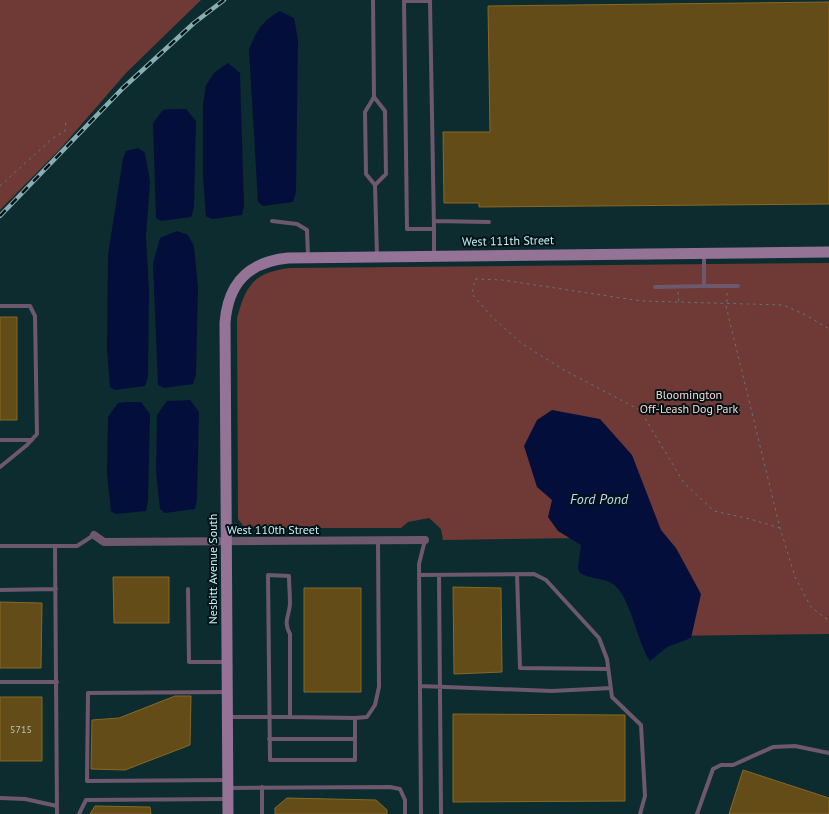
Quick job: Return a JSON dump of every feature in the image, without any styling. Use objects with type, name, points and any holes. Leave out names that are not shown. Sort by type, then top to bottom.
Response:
[{"type":"street","name":"West 111th Street","points":[[225,323],[230,295],[248,272],[260,264],[274,260],[704,252],[829,252]]},
{"type":"street","name":"Nesbitt Avenue South","points":[[225,323],[228,814]]},
{"type":"street","name":"West 110th Street","points":[[94,535],[104,542],[425,540]]},
{"type":"lane","points":[[373,0],[374,97],[365,112],[365,121],[366,174],[375,185],[377,257]]},
{"type":"lane","points":[[434,229],[407,229],[404,1],[430,1],[434,221],[434,229],[434,256]]},
{"type":"lane","points":[[374,97],[385,111],[386,174],[375,185]]},
{"type":"lane","points":[[272,221],[297,224],[307,230],[308,258]]},
{"type":"lane","points":[[434,221],[489,222]]},
{"type":"lane","points":[[704,252],[704,286]]},
{"type":"lane","points":[[654,287],[738,286]]},
{"type":"lane","points":[[0,306],[30,306],[35,316],[36,434],[32,440],[0,467]]},
{"type":"lane","points":[[0,440],[32,440]]},
{"type":"lane","points":[[0,546],[77,546],[94,535]]},
{"type":"lane","points":[[421,814],[419,564],[425,540]]},
{"type":"lane","points":[[228,717],[367,717],[375,705],[379,687],[378,541]]},
{"type":"lane","points":[[55,546],[57,814]]},
{"type":"lane","points":[[517,574],[520,668],[608,669]]},
{"type":"lane","points":[[419,575],[534,574],[546,580],[599,638],[608,669],[612,697],[641,725],[645,796],[640,814]]},
{"type":"lane","points":[[290,717],[290,634],[285,625],[285,617],[290,607],[289,576],[268,575],[270,760],[354,760],[354,718]]},
{"type":"lane","points":[[439,575],[440,814]]},
{"type":"lane","points":[[0,590],[56,589]]},
{"type":"lane","points":[[188,589],[189,662],[227,662]]},
{"type":"lane","points":[[0,682],[57,682]]},
{"type":"lane","points":[[420,686],[440,685],[552,692],[611,688]]},
{"type":"lane","points":[[228,692],[88,693],[87,781],[228,789]]},
{"type":"lane","points":[[269,739],[354,739]]},
{"type":"lane","points":[[697,814],[713,769],[733,765],[773,747],[795,746],[829,753]]},
{"type":"lane","points":[[79,814],[86,800],[228,789],[390,787],[400,789],[405,800],[405,814]]},
{"type":"lane","points":[[262,788],[262,814]]},
{"type":"lane","points":[[0,798],[25,799],[57,806]]},
{"type":"path","points":[[0,186],[53,138],[65,131],[66,120]]},
{"type":"path","points":[[780,528],[750,518],[714,511],[684,482],[640,410],[564,370],[521,343],[492,317],[472,294],[475,279],[502,280],[640,301],[726,305],[783,305],[806,315],[829,329]]},
{"type":"path","points":[[678,286],[679,303]]},
{"type":"path","points":[[727,286],[726,305],[780,528],[795,577],[811,607],[829,621]]},
{"type":"green space","points":[[0,0],[201,0],[126,73],[61,148],[0,210]]},
{"type":"green space","name":"Bloomington Off-Leash Dog Park","points":[[829,263],[829,634],[660,636],[658,537],[443,540],[441,529],[429,518],[408,522],[401,528],[245,528],[238,519],[237,318],[248,288],[260,277],[268,273],[290,268]]},
{"type":"water","points":[[280,11],[294,18],[298,40],[296,192],[293,202],[263,206],[258,202],[249,50],[260,27]]},
{"type":"water","points":[[228,63],[240,73],[244,206],[242,215],[212,219],[206,216],[203,178],[203,104],[206,85],[215,72]]},
{"type":"water","points":[[186,109],[196,121],[194,208],[191,217],[161,221],[156,218],[153,123],[163,110]]},
{"type":"water","points":[[138,148],[145,153],[150,181],[146,237],[149,290],[148,377],[145,386],[115,390],[110,387],[107,349],[108,255],[123,159],[126,151]]},
{"type":"water","points":[[177,231],[188,235],[194,246],[198,287],[196,375],[193,384],[164,388],[158,385],[153,264],[160,238]]},
{"type":"water","points":[[190,400],[199,412],[197,499],[195,509],[165,513],[160,509],[156,472],[157,415],[167,401]]},
{"type":"water","points":[[141,402],[150,414],[148,501],[146,511],[116,514],[111,511],[107,474],[108,417],[118,403]]},
{"type":"water","name":"Ford Pond","points":[[552,410],[600,419],[632,455],[661,530],[676,548],[701,594],[691,638],[667,647],[650,661],[645,653],[629,608],[619,590],[609,582],[580,573],[578,568],[581,545],[558,531],[548,517],[552,500],[537,487],[524,446],[537,420]]},
{"type":"building","points":[[829,2],[829,204],[479,207],[479,203],[444,203],[443,132],[490,132],[488,6]]},
{"type":"building","points":[[0,317],[17,317],[17,420],[0,420]]},
{"type":"building","points":[[113,577],[169,577],[169,623],[114,623]]},
{"type":"building","points":[[453,587],[501,588],[502,672],[454,674]]},
{"type":"building","points":[[304,588],[361,588],[361,692],[304,692]]},
{"type":"building","points":[[0,602],[42,603],[41,668],[0,668]]},
{"type":"building","points":[[175,696],[191,696],[190,745],[125,770],[91,769],[92,720],[119,718]]},
{"type":"building","points":[[0,697],[42,697],[42,761],[0,761]]},
{"type":"building","points":[[453,714],[625,715],[625,801],[453,802]]},
{"type":"building","points":[[743,770],[829,798],[829,814],[729,814]]},
{"type":"building","points":[[287,798],[376,800],[387,810],[387,814],[275,814],[275,808]]},
{"type":"building","points":[[95,806],[150,807],[151,814],[90,814]]},
{"type":"railway","points":[[0,216],[123,88],[194,23],[224,0]]}]
